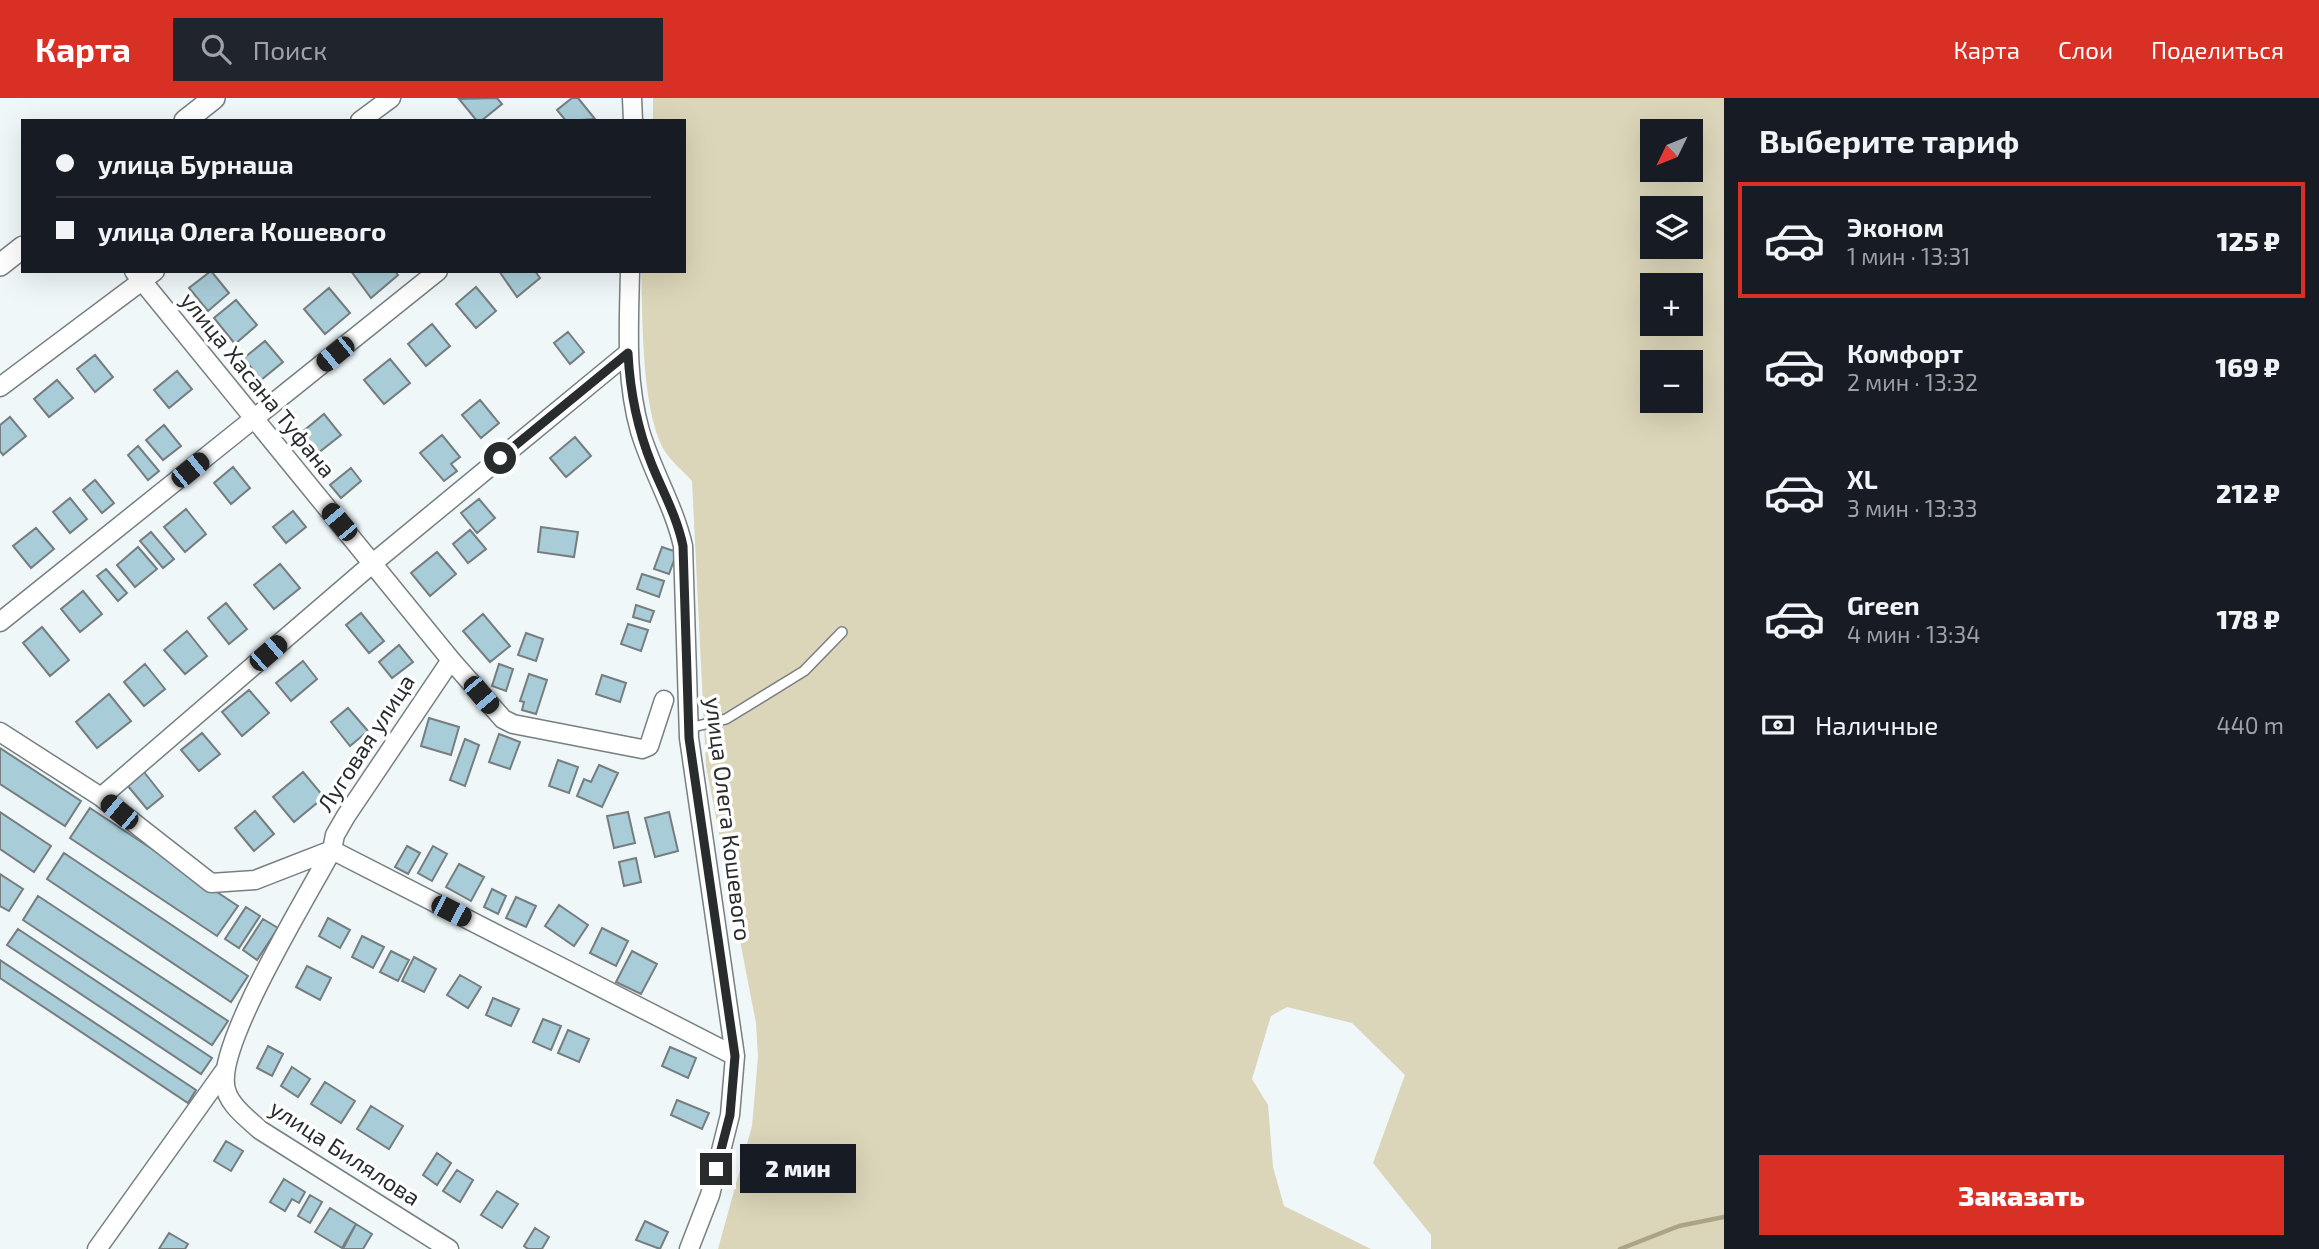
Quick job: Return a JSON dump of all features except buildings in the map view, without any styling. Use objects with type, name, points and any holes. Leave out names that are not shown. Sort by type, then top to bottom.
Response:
[{"type":"street","points":[[188,119],[214,98]]},
{"type":"street","points":[[363,119],[391,98]]},
{"type":"street","points":[[0,265],[21,249]]},
{"type":"street","points":[[0,622],[436,273]]},
{"type":"street","name":"улица Олега Кошевого","points":[[630,273],[628,353],[631,393],[641,433],[678,522],[683,546],[689,728],[735,1056],[730,1115],[710,1195],[689,1249]]},
{"type":"street","points":[[0,387],[144,275]]},
{"type":"street","name":"улица Хасана Туфана","points":[[144,275],[253,419],[451,660]]},
{"type":"street","points":[[101,797],[373,563],[628,353]]},
{"type":"street","points":[[451,660],[494,711],[513,724],[626,748],[642,749],[649,746],[664,700]]},
{"type":"street","name":"Луговая улица","points":[[451,660],[345,816],[335,835],[332,850],[735,1056]]},
{"type":"street","points":[[0,732],[101,797],[211,883],[255,880],[332,850]]},
{"type":"street","points":[[97,1249],[225,1079],[232,1044],[263,978],[332,850]]},
{"type":"street","name":"улица Билялова","points":[[225,1079],[238,1109],[260,1130],[449,1249]]},
{"type":"lane","points":[[689,728],[726,719],[804,671],[842,632]]},
{"type":"shaded area","points":[[653,98],[1724,98],[1724,1249],[1431,1249],[1431,1235],[1373,1163],[1405,1075],[1352,1023],[1287,1007],[1271,1016],[1252,1079],[1268,1105],[1273,1167],[1284,1206],[1371,1249],[718,1249],[752,1126],[758,1057],[756,1023],[706,766],[692,481],[666,453],[658,436],[652,415],[645,365],[641,273],[686,273],[686,119],[653,119]]},
{"type":"waterway","points":[[1620,1249],[1679,1226],[1724,1217]]},
{"type":"route","points":[[500,458],[628,353],[631,393],[641,433],[678,522],[683,546],[689,738],[735,1056],[730,1115],[716,1169]]}]
